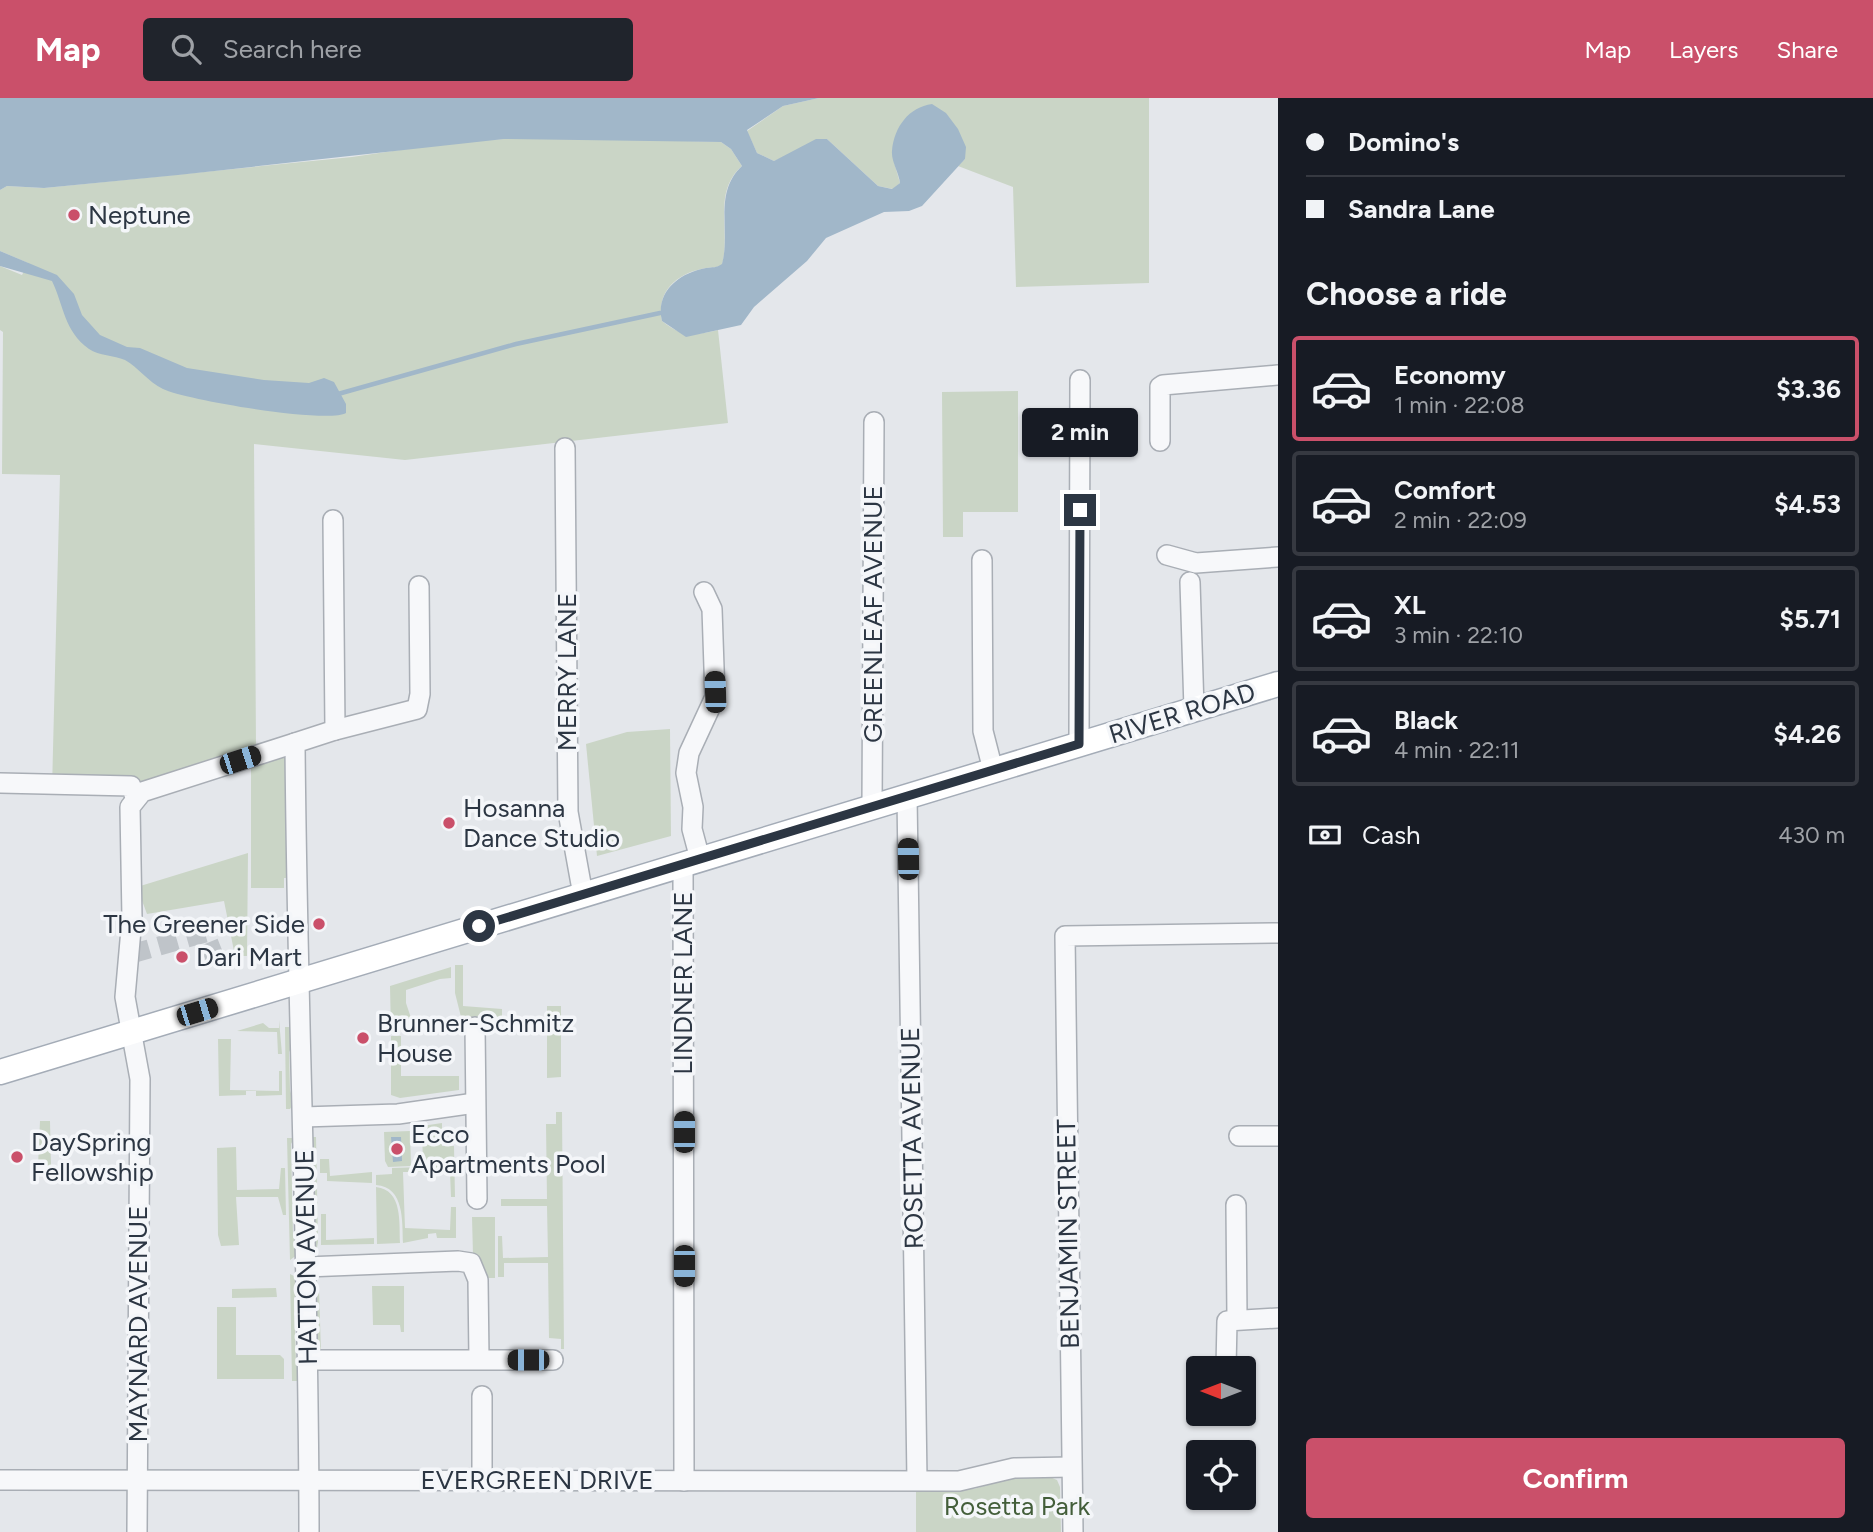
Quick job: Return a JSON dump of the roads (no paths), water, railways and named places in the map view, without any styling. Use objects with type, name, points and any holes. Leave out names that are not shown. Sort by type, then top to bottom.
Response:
[{"type":"main road","name":"RIVER ROAD","points":[[0,1072],[1278,684]]},
{"type":"street","points":[[1160,441],[1160,387],[1163,385],[1278,374]]},
{"type":"street","points":[[1079,744],[1080,380]]},
{"type":"street","name":"GREENLEAF AVENUE","points":[[873,807],[874,422]]},
{"type":"street","name":"MERRY LANE","points":[[565,448],[568,812],[583,895]]},
{"type":"street","points":[[333,520],[335,730]]},
{"type":"street","points":[[1167,555],[1196,563],[1278,557]]},
{"type":"street","points":[[982,560],[983,734],[993,770]]},
{"type":"street","points":[[1190,582],[1194,709]]},
{"type":"street","points":[[0,783],[131,786],[135,797],[335,730],[417,709],[420,694],[419,586]]},
{"type":"street","name":"LINDNER LANE","points":[[684,1481],[693,807],[685,773],[689,753],[715,697],[712,609],[704,592]]},
{"type":"street","name":"HATTON AVENUE","points":[[295,743],[296,982],[303,1117],[309,1532]]},
{"type":"street","name":"ROSETTA AVENUE","points":[[907,796],[917,1480]]},
{"type":"street","name":"MAYNARD AVENUE","points":[[135,797],[128,815],[132,918],[125,996],[140,1079],[137,1532]]},
{"type":"street","name":"BENJAMIN STREET","points":[[1073,1532],[1065,936],[1278,933]]},
{"type":"street","points":[[475,1027],[477,1199]]},
{"type":"street","points":[[303,1117],[398,1114],[475,1103]]},
{"type":"street","points":[[1239,1136],[1278,1136]]},
{"type":"street","points":[[1236,1205],[1237,1318]]},
{"type":"street","points":[[306,1267],[458,1261],[471,1264],[477,1273],[479,1359]]},
{"type":"street","points":[[1226,1356],[1226,1324],[1237,1318],[1278,1318]]},
{"type":"street","points":[[308,1360],[553,1360]]},
{"type":"street","points":[[482,1396],[482,1480]]},
{"type":"street","name":"EVERGREEN DRIVE","points":[[0,1480],[971,1480],[1014,1468],[1072,1467]]},
{"type":"water","points":[[0,98],[819,98],[783,106],[747,130],[757,153],[774,161],[816,139],[827,139],[878,186],[892,189],[900,183],[892,155],[893,142],[899,126],[916,109],[932,104],[946,113],[958,129],[966,147],[965,159],[922,206],[909,211],[884,212],[826,238],[807,261],[754,307],[741,325],[686,337],[662,321],[662,302],[671,286],[686,274],[722,264],[725,200],[733,177],[742,166],[731,149],[721,142],[504,139],[44,188],[7,186],[0,190]]},
{"type":"water","points":[[0,251],[57,275],[74,294],[82,315],[100,335],[187,368],[264,380],[309,383],[324,378],[334,382],[346,404],[346,413],[334,416],[286,413],[199,399],[163,389],[125,360],[89,349],[69,326],[52,281],[0,266]]},
{"type":"water","name":"Ecco Apartments Pool","points":[[391,1137],[401,1137],[402,1161],[393,1162]]},
{"type":"waterway","points":[[338,394],[516,344],[660,313]]},
{"type":"tunnel","points":[[131,954],[205,933],[219,968]]},
{"type":"place","name":"Neptune","points":[[74,215]]},
{"type":"place","name":"Hosanna Dance Studio","points":[[449,823]]},
{"type":"place","name":"The Greener Side","points":[[319,924]]},
{"type":"place","name":"Dari Mart","points":[[182,957]]},
{"type":"place","name":"Brunner-Schmitz House","points":[[363,1038]]},
{"type":"place","name":"Ecco Apartments Pool","points":[[397,1149]]},
{"type":"place","name":"DaySpring Fellowship","points":[[17,1157]]},
{"type":"park label","name":"Rosetta Park","points":[[1017,1506]]}]
